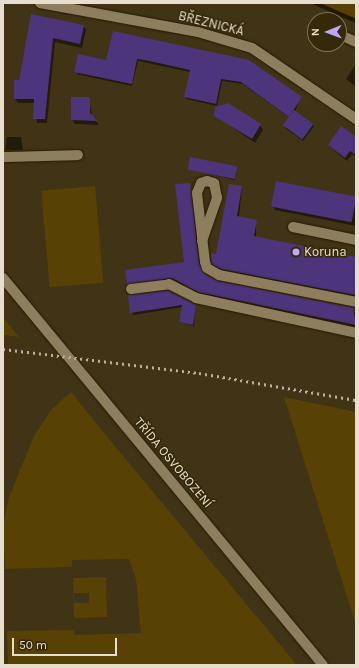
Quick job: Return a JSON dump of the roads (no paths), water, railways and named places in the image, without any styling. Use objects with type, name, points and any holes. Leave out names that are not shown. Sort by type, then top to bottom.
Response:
[{"type":"street","name":"BŘEZNICKÁ","points":[[40,3],[198,32],[252,48],[356,119]]},
{"type":"street","points":[[3,157],[78,155]]},
{"type":"street","points":[[202,241],[217,198],[214,183],[207,181],[201,183],[197,193],[202,241],[205,262],[212,272],[356,302]]},
{"type":"street","points":[[293,227],[356,240]]},
{"type":"street","name":"TŘÍDA OSVOBOZENÍ","points":[[3,278],[323,665]]},
{"type":"street","points":[[131,289],[169,284],[196,298],[356,333]]},
{"type":"waterway","points":[[315,3],[356,21]]},
{"type":"railway","points":[[3,349],[199,373],[356,400]]},
{"type":"place","name":"Koruna","points":[[296,252]]}]
